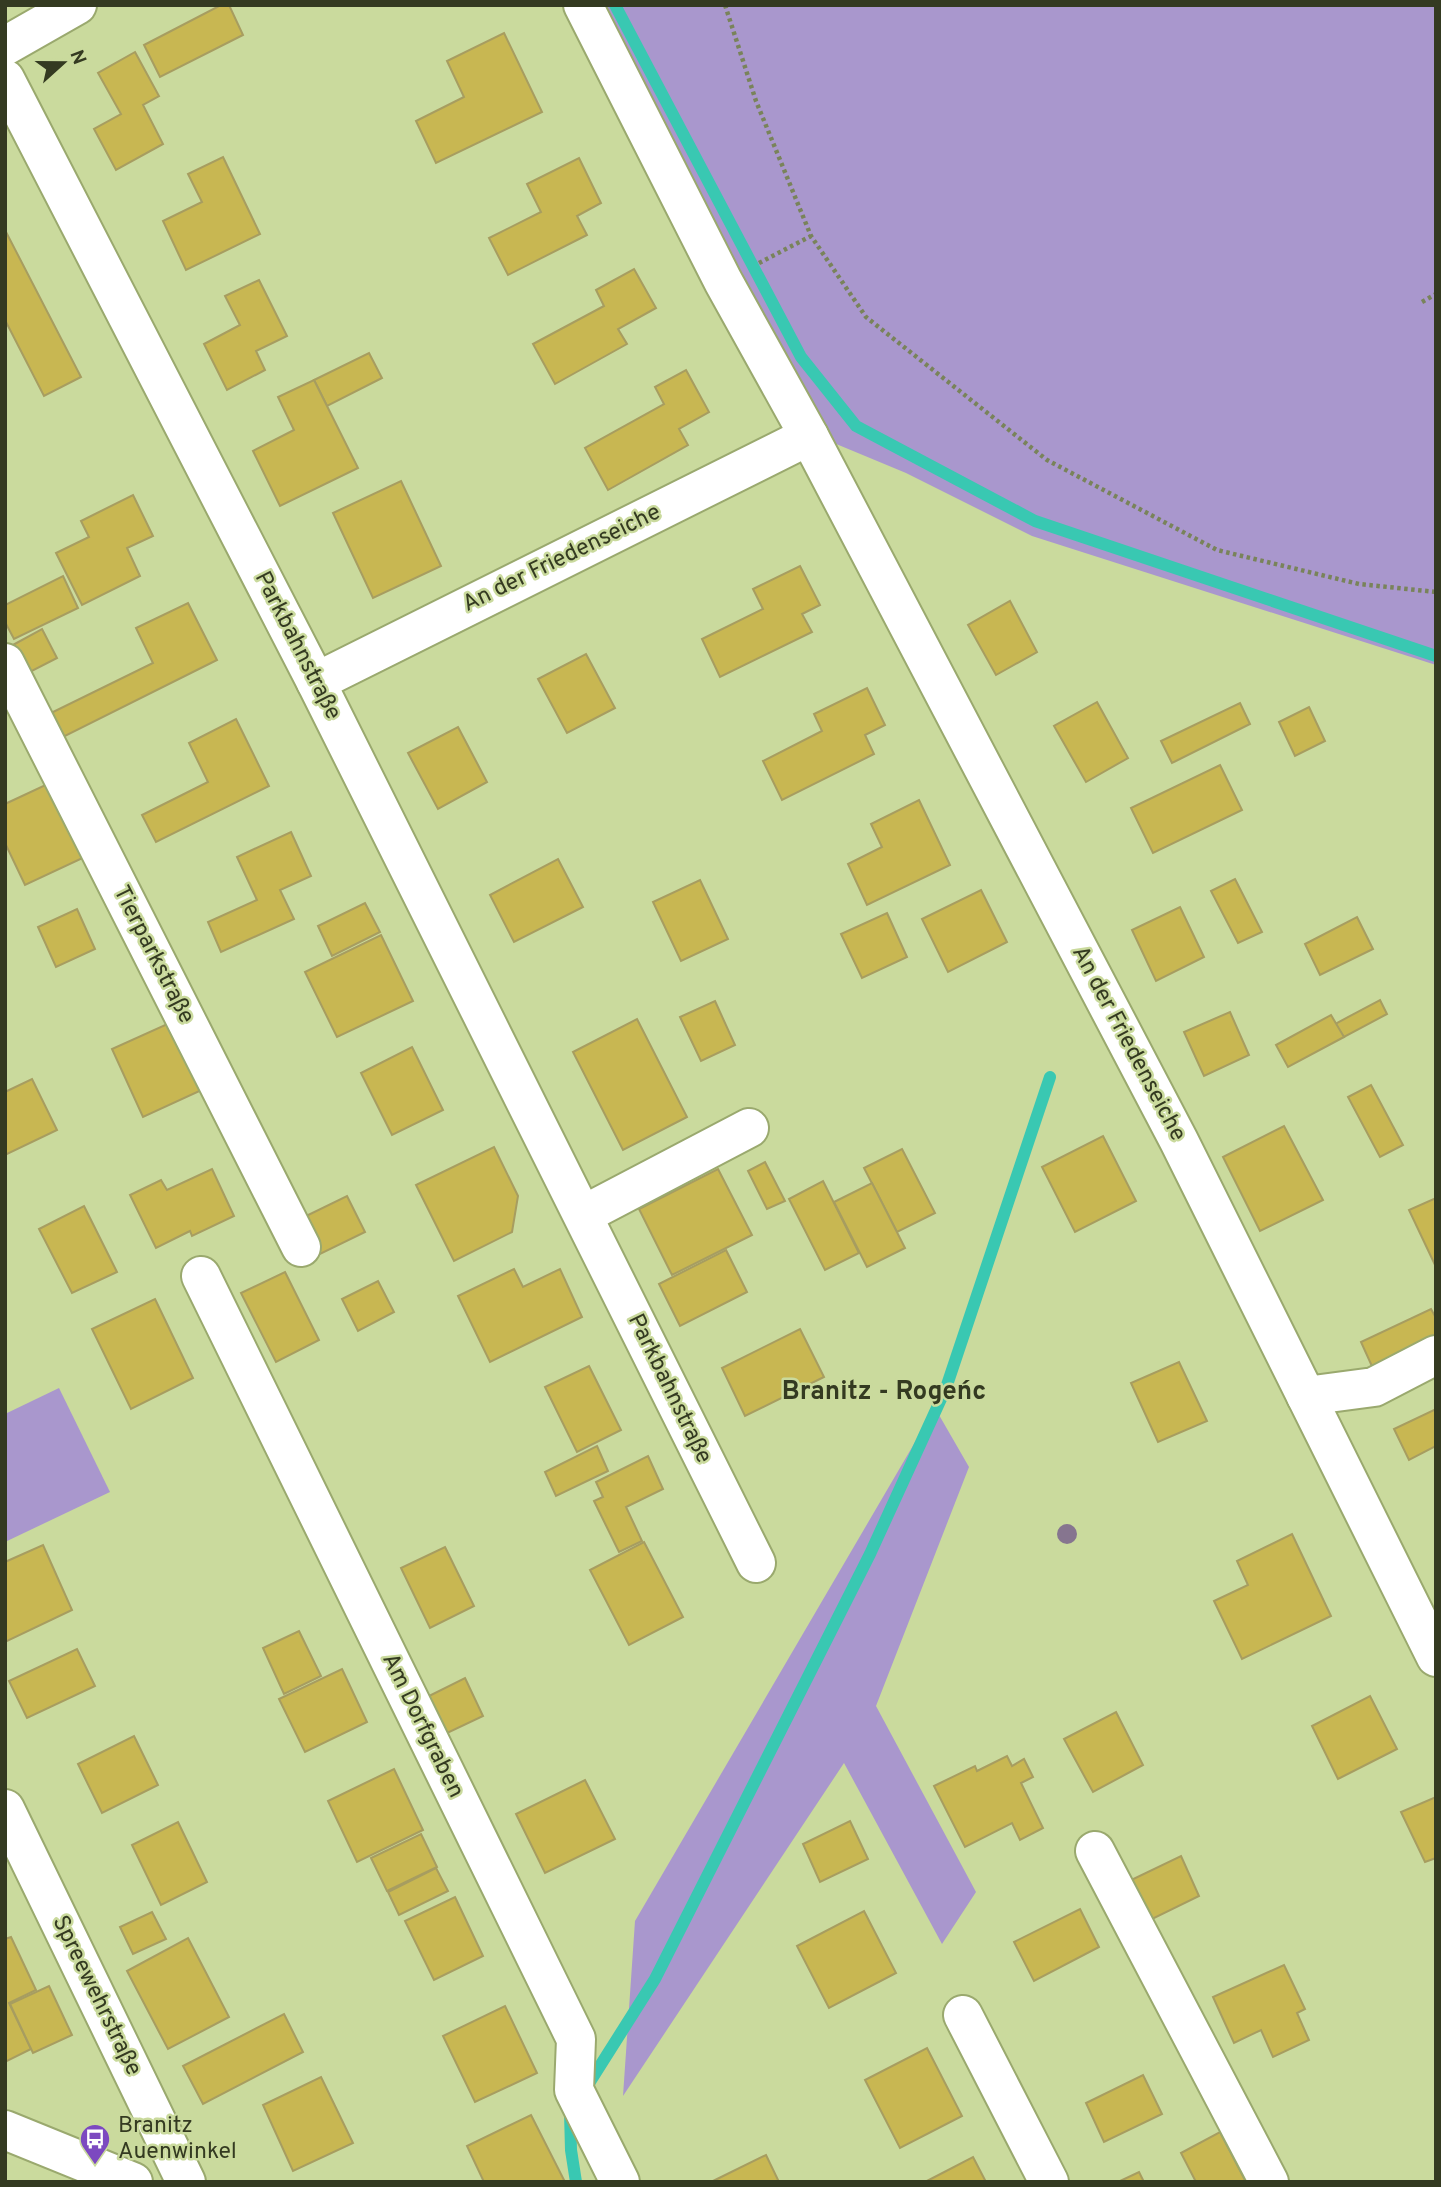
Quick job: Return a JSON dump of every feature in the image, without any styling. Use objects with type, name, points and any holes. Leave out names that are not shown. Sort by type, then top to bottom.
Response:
[{"type":"street","points":[[5,46],[77,5]]},
{"type":"street","name":"An der Friedenseiche","points":[[583,5],[723,281],[809,436],[1179,1141],[1436,1657]]},
{"type":"street","name":"Parkbahnstraße","points":[[5,79],[316,682],[756,1563]]},
{"type":"street","name":"An der Friedenseiche","points":[[316,682],[809,436]]},
{"type":"street","name":"Tierparkstraße","points":[[5,663],[302,1247]]},
{"type":"street","points":[[583,1215],[749,1128]]},
{"type":"street","name":"Am Dorfgraben","points":[[201,1276],[576,2039],[575,2090],[620,2182]]},
{"type":"street","points":[[1306,1396],[1374,1387],[1436,1355]]},
{"type":"street","name":"Spreewehrstraße","points":[[5,1809],[186,2182]]},
{"type":"street","points":[[1095,1851],[1269,2182]]},
{"type":"street","points":[[962,2015],[1049,2182]]},
{"type":"street","points":[[5,2130],[133,2182]]},
{"type":"path","points":[[725,5],[756,101],[810,236],[866,317],[1047,460],[1217,550],[1359,584],[1436,592]]},
{"type":"path","points":[[767,259],[810,236]]},
{"type":"path","points":[[1422,302],[1436,294]]},
{"type":"shaded area","points":[[603,5],[1436,5],[1436,665],[1032,536],[906,473],[829,441]]},
{"type":"shaded area","points":[[59,1388],[110,1492],[5,1542],[5,1414]]},
{"type":"shaded area","points":[[935,1408],[969,1467],[876,1706],[976,1892],[942,1944],[844,1763],[623,2096],[635,1921]]},
{"type":"building","points":[[221,5],[229,5],[243,35],[160,77],[144,45]]},
{"type":"building","points":[[504,33],[542,112],[436,163],[416,121],[464,97],[447,61]]},
{"type":"building","points":[[135,52],[159,96],[143,105],[163,144],[116,170],[94,129],[121,114],[98,73]]},
{"type":"building","points":[[223,157],[260,234],[186,270],[163,221],[202,202],[188,174]]},
{"type":"building","points":[[579,158],[601,203],[577,216],[587,235],[508,275],[489,238],[541,212],[527,184]]},
{"type":"building","points":[[5,230],[81,377],[44,396],[5,320]]},
{"type":"building","points":[[634,269],[656,308],[618,329],[627,344],[555,384],[533,344],[604,306],[596,290]]},
{"type":"building","points":[[259,280],[287,336],[256,351],[265,370],[227,390],[204,344],[240,325],[225,296]]},
{"type":"building","points":[[369,353],[382,378],[327,406],[314,380]]},
{"type":"building","points":[[686,370],[709,412],[679,429],[688,445],[608,490],[585,448],[664,404],[655,387]]},
{"type":"building","points":[[314,380],[358,468],[280,506],[253,451],[294,430],[278,397]]},
{"type":"building","points":[[401,481],[441,566],[373,598],[333,513]]},
{"type":"building","points":[[133,495],[153,536],[127,548],[140,576],[82,605],[56,553],[89,537],[81,521]]},
{"type":"building","points":[[800,566],[820,605],[802,614],[812,632],[720,677],[702,639],[763,609],[753,589]]},
{"type":"building","points":[[63,576],[78,608],[14,639],[5,622],[5,605]]},
{"type":"building","points":[[1010,601],[1037,652],[996,675],[968,625]]},
{"type":"building","points":[[188,603],[217,660],[63,737],[51,713],[153,663],[136,628]]},
{"type":"building","points":[[42,629],[57,658],[26,674],[11,646]]},
{"type":"building","points":[[586,654],[615,708],[567,733],[538,679]]},
{"type":"building","points":[[867,688],[885,725],[865,735],[874,754],[782,800],[763,761],[822,731],[814,714]]},
{"type":"building","points":[[1097,702],[1128,758],[1086,782],[1054,726]]},
{"type":"building","points":[[1240,703],[1250,724],[1172,763],[1161,741]]},
{"type":"building","points":[[1309,707],[1325,741],[1295,756],[1279,722]]},
{"type":"building","points":[[236,719],[269,786],[156,842],[142,815],[208,782],[189,743]]},
{"type":"building","points":[[458,727],[487,782],[438,809],[408,753]]},
{"type":"building","points":[[1220,765],[1242,810],[1153,853],[1131,808]]},
{"type":"building","points":[[54,781],[89,855],[25,885],[5,843],[5,804]]},
{"type":"building","points":[[919,800],[950,865],[867,905],[848,864],[882,847],[871,824]]},
{"type":"building","points":[[291,832],[311,876],[280,890],[294,919],[221,952],[208,922],[257,900],[237,857]]},
{"type":"building","points":[[558,859],[583,907],[514,942],[490,895]]},
{"type":"building","points":[[1235,879],[1262,932],[1238,943],[1211,891]]},
{"type":"building","points":[[700,880],[728,939],[681,961],[653,902]]},
{"type":"building","points":[[981,890],[1007,942],[948,972],[922,919]]},
{"type":"building","points":[[365,903],[380,932],[332,956],[318,926]]},
{"type":"building","points":[[1180,907],[1204,957],[1156,981],[1132,930]]},
{"type":"building","points":[[77,909],[95,949],[56,967],[38,927]]},
{"type":"building","points":[[887,913],[907,957],[862,978],[841,934]]},
{"type":"building","points":[[1357,917],[1373,949],[1320,975],[1305,944]]},
{"type":"building","points":[[381,935],[413,1001],[337,1037],[305,972]]},
{"type":"building","points":[[1380,1000],[1387,1014],[1344,1037],[1335,1024]]},
{"type":"building","points":[[715,1001],[735,1045],[701,1061],[680,1017]]},
{"type":"building","points":[[1230,1012],[1249,1055],[1204,1076],[1184,1032]]},
{"type":"building","points":[[1331,1015],[1344,1037],[1288,1067],[1276,1045]]},
{"type":"building","points":[[637,1019],[687,1117],[623,1150],[573,1052]]},
{"type":"building","points":[[174,1021],[206,1088],[143,1117],[112,1049]]},
{"type":"building","points":[[412,1047],[443,1110],[392,1135],[361,1073]]},
{"type":"building","points":[[32,1079],[57,1130],[5,1155],[5,1092]]},
{"type":"building","points":[[1371,1085],[1403,1145],[1380,1157],[1348,1097]]},
{"type":"building","points":[[1284,1126],[1323,1200],[1260,1231],[1223,1157]]},
{"type":"building","points":[[1103,1136],[1136,1201],[1075,1232],[1042,1167]]},
{"type":"building","points":[[494,1147],[518,1196],[512,1232],[454,1261],[416,1185]]},
{"type":"building","points":[[902,1149],[935,1213],[897,1232],[864,1168]]},
{"type":"building","points":[[765,1162],[785,1201],[767,1209],[748,1171]]},
{"type":"building","points":[[212,1169],[234,1216],[192,1236],[190,1231],[156,1248],[130,1195],[161,1180],[167,1190]]},
{"type":"building","points":[[718,1169],[752,1235],[672,1275],[639,1209]]},
{"type":"building","points":[[823,1181],[859,1253],[825,1270],[789,1199]]},
{"type":"building","points":[[872,1183],[905,1248],[867,1267],[834,1202]]},
{"type":"building","points":[[347,1196],[365,1232],[320,1254],[302,1218]]},
{"type":"building","points":[[1436,1198],[1436,1267],[1409,1210]]},
{"type":"building","points":[[84,1206],[117,1272],[72,1293],[39,1229]]},
{"type":"building","points":[[726,1250],[747,1292],[680,1326],[659,1284]]},
{"type":"building","points":[[514,1269],[523,1287],[560,1269],[582,1317],[490,1362],[458,1296]]},
{"type":"building","points":[[285,1272],[319,1340],[276,1362],[241,1293]]},
{"type":"building","points":[[378,1281],[394,1312],[358,1331],[342,1299]]},
{"type":"building","points":[[155,1299],[193,1378],[131,1409],[92,1329]]},
{"type":"building","points":[[1431,1309],[1436,1318],[1436,1344],[1375,1373],[1361,1342]]},
{"type":"building","points":[[800,1329],[824,1377],[745,1416],[722,1368]]},
{"type":"building","points":[[1179,1362],[1207,1421],[1158,1442],[1131,1383]]},
{"type":"building","points":[[589,1366],[621,1430],[577,1452],[545,1387]]},
{"type":"building","points":[[1436,1409],[1436,1446],[1409,1460],[1394,1429]]},
{"type":"building","points":[[597,1446],[608,1471],[556,1496],[545,1472]]},
{"type":"building","points":[[648,1456],[663,1489],[626,1507],[642,1541],[619,1552],[594,1501],[603,1497],[596,1482]]},
{"type":"building","points":[[1292,1534],[1331,1616],[1242,1659],[1214,1601],[1248,1585],[1237,1561]]},
{"type":"building","points":[[644,1542],[683,1617],[629,1645],[590,1570]]},
{"type":"building","points":[[43,1545],[72,1610],[5,1642],[5,1562]]},
{"type":"building","points":[[445,1547],[474,1606],[430,1628],[401,1568]]},
{"type":"building","points":[[299,1631],[321,1676],[284,1694],[263,1648]]},
{"type":"building","points":[[77,1649],[95,1686],[27,1718],[9,1681]]},
{"type":"building","points":[[342,1669],[367,1722],[305,1752],[279,1699]]},
{"type":"building","points":[[465,1678],[483,1716],[443,1735],[425,1698]]},
{"type":"building","points":[[1370,1696],[1397,1749],[1338,1779],[1312,1726]]},
{"type":"building","points":[[1116,1712],[1143,1765],[1093,1792],[1064,1739]]},
{"type":"building","points":[[134,1736],[158,1785],[102,1813],[78,1764]]},
{"type":"building","points":[[1007,1756],[1012,1766],[1024,1759],[1033,1777],[1021,1783],[1043,1828],[1020,1840],[1012,1823],[965,1847],[934,1786],[975,1766],[977,1771]]},
{"type":"building","points":[[394,1769],[423,1830],[357,1862],[328,1801]]},
{"type":"building","points":[[585,1780],[615,1839],[545,1873],[516,1814]]},
{"type":"building","points":[[1436,1797],[1436,1858],[1425,1862],[1401,1812]]},
{"type":"building","points":[[850,1821],[868,1859],[820,1882],[803,1844]]},
{"type":"building","points":[[178,1822],[207,1882],[161,1905],[132,1845]]},
{"type":"building","points":[[421,1834],[437,1867],[387,1891],[371,1858]]},
{"type":"building","points":[[1181,1856],[1199,1896],[1144,1923],[1125,1883]]},
{"type":"building","points":[[436,1868],[448,1891],[399,1915],[388,1892]]},
{"type":"building","points":[[455,1897],[483,1956],[434,1980],[405,1921]]},
{"type":"building","points":[[1080,1909],[1099,1947],[1034,1981],[1014,1942]]},
{"type":"building","points":[[864,1911],[896,1973],[829,2008],[797,1946]]},
{"type":"building","points":[[152,1912],[166,1939],[133,1954],[120,1927]]},
{"type":"building","points":[[11,1937],[36,1990],[9,2003],[31,2049],[5,2062],[5,1939]]},
{"type":"building","points":[[188,1938],[229,2017],[168,2049],[127,1971]]},
{"type":"building","points":[[1284,1965],[1305,2009],[1297,2013],[1309,2040],[1273,2057],[1261,2030],[1234,2043],[1213,1997]]},
{"type":"building","points":[[49,1986],[72,2035],[33,2053],[10,2004]]},
{"type":"building","points":[[505,2006],[537,2073],[475,2102],[443,2036]]},
{"type":"building","points":[[284,2014],[303,2052],[203,2104],[183,2066]]},
{"type":"building","points":[[927,2048],[962,2116],[900,2148],[865,2080]]},
{"type":"building","points":[[1143,2075],[1162,2114],[1104,2142],[1086,2103]]},
{"type":"building","points":[[321,2077],[353,2143],[293,2171],[263,2105]]},
{"type":"building","points":[[531,2115],[565,2182],[484,2182],[467,2146]]},
{"type":"building","points":[[1220,2132],[1246,2182],[1196,2182],[1181,2153]]},
{"type":"building","points":[[766,2155],[779,2182],[711,2182]]},
{"type":"building","points":[[973,2157],[986,2182],[925,2182]]},
{"type":"building","points":[[1139,2172],[1144,2182],[1118,2182]]},
{"type":"waterway","points":[[615,5],[801,357],[856,426],[1035,521],[1436,656]]},
{"type":"waterway","points":[[586,2088],[655,1979],[870,1554],[946,1388],[1050,1077]]},
{"type":"waterway","points":[[572,2110],[571,2150],[576,2182]]},
{"type":"place","name":"Branitz Auenwinkel","points":[[95,2166]]},
{"type":"district","name":"Branitz - Rogeńc","points":[[884,1392]]}]
